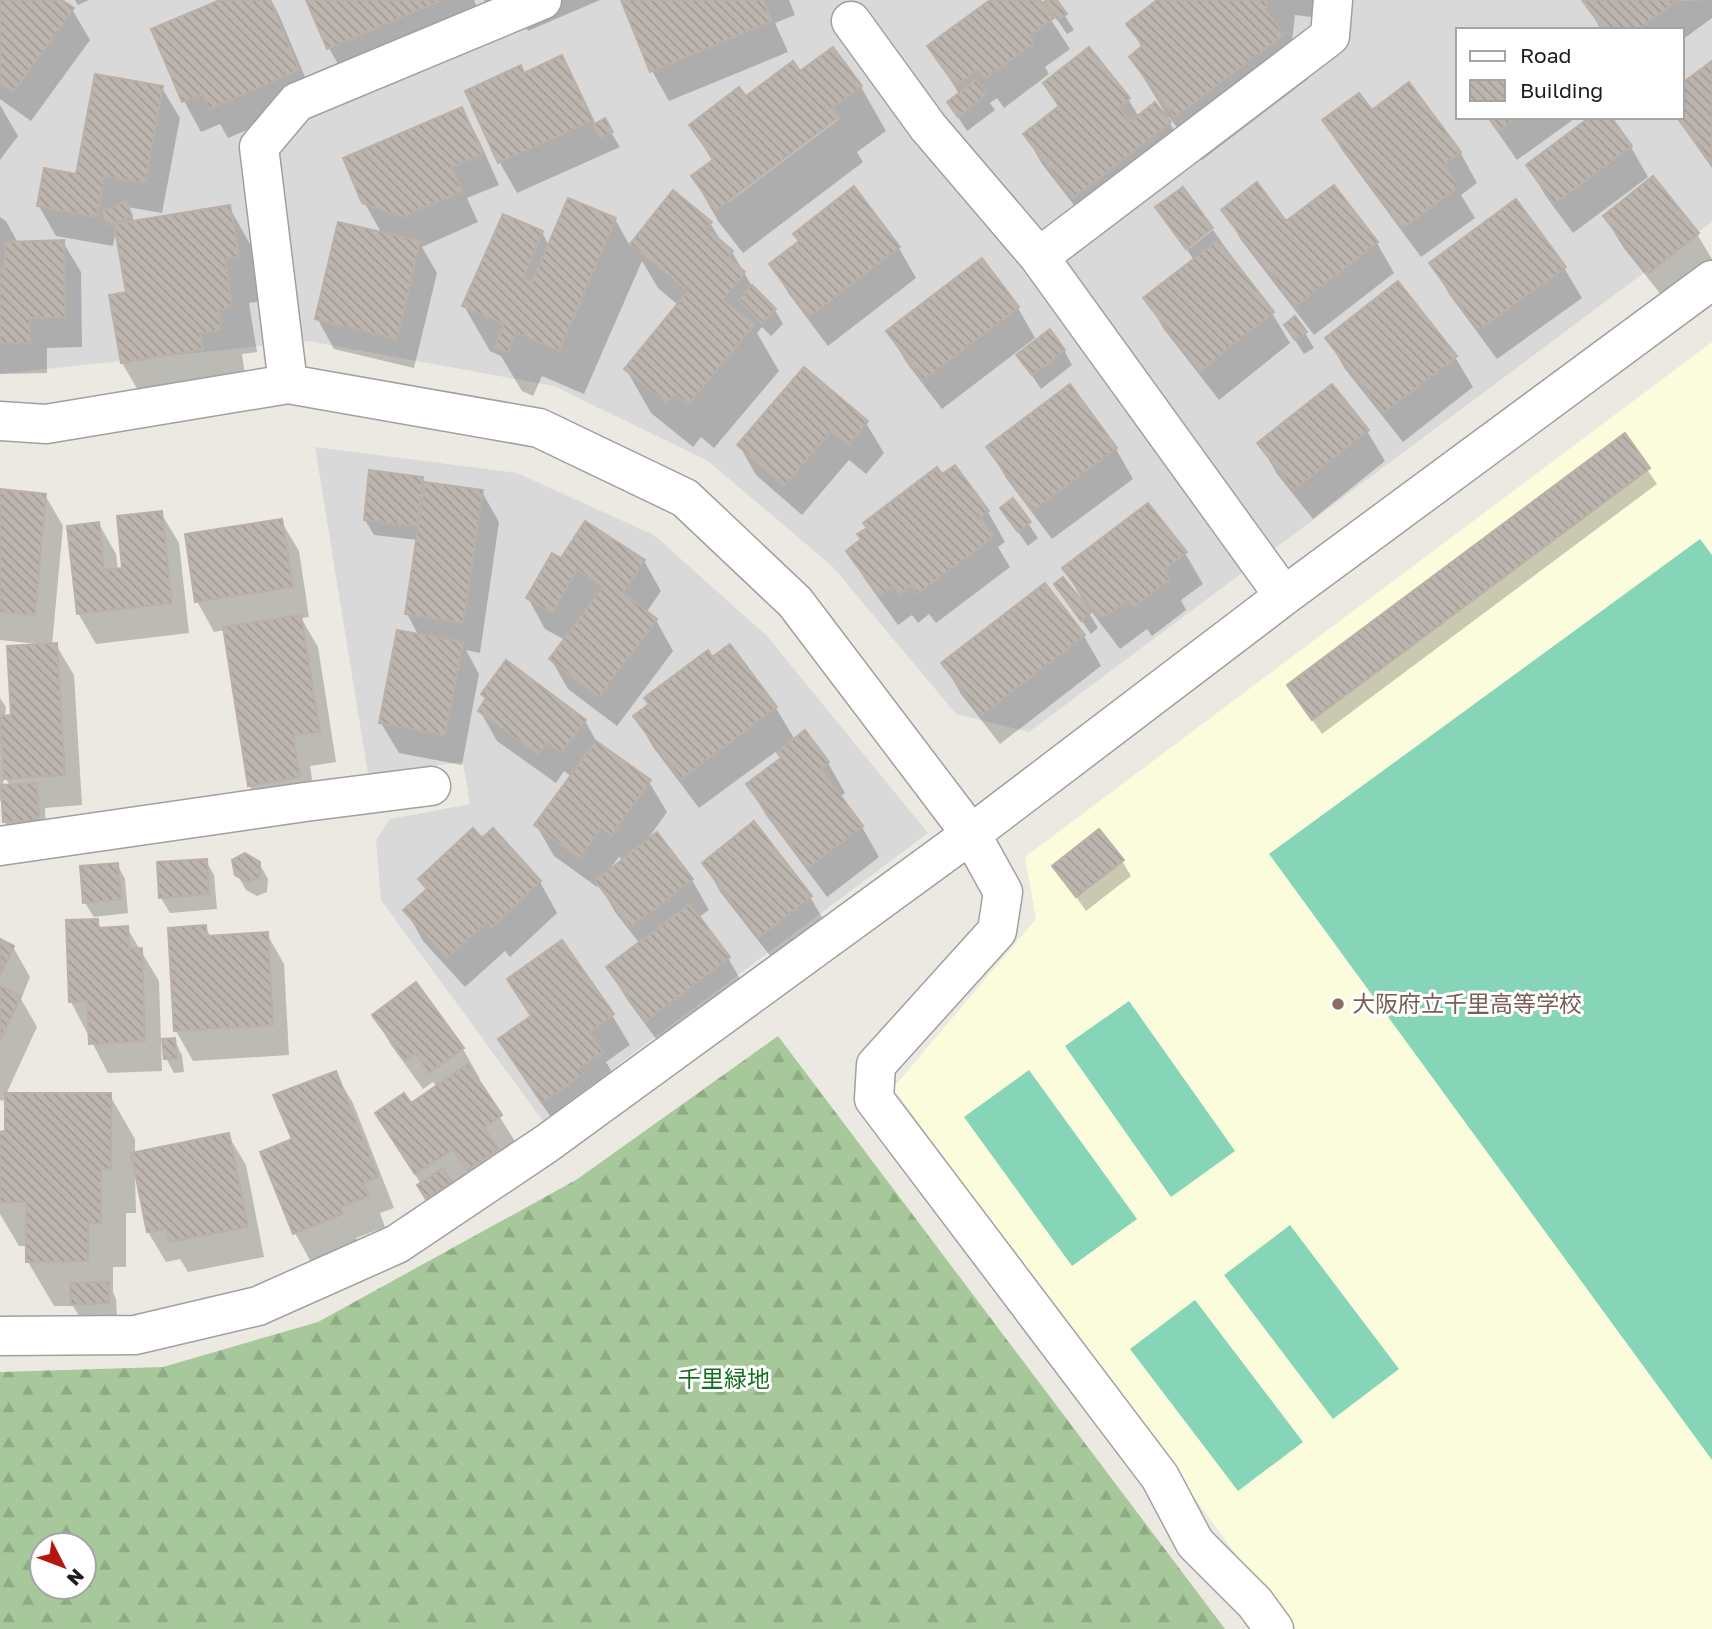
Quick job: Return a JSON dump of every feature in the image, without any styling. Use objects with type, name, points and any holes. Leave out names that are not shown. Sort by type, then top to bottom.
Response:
[{"type":"street","points":[[288,384],[259,147],[297,102],[542,0]]},
{"type":"street","points":[[1039,257],[1330,36],[1333,0]]},
{"type":"street","points":[[851,21],[928,127],[1039,257],[1284,596]]},
{"type":"street","points":[[0,1336],[135,1335],[258,1306],[397,1244],[546,1144],[971,834],[1284,596],[1712,280]]},
{"type":"street","points":[[0,421],[46,424],[288,384],[539,428],[685,498],[796,602],[971,834],[1003,892],[997,931],[876,1065],[874,1100],[1160,1476],[1195,1543],[1255,1603],[1274,1629]]},
{"type":"street","points":[[0,846],[432,786]]},
{"type":"shaded area","points":[[0,0],[1712,0],[1712,222],[1029,732],[956,714],[833,567],[708,461],[554,386],[308,341],[0,374]]},
{"type":"shaded area","name":"大阪府立千里高等学校","points":[[1712,342],[1712,1629],[1291,1629],[893,1088],[1036,919],[1025,857]]},
{"type":"shaded area","points":[[315,447],[517,473],[654,535],[767,636],[928,833],[543,1121],[381,900],[376,840],[390,819],[470,804],[463,762],[368,774]]},
{"type":"green space","points":[[1700,539],[1712,555],[1712,1460],[1269,854]]},
{"type":"green space","points":[[1129,1001],[1235,1151],[1171,1197],[1065,1046]]},
{"type":"green space","name":"千里緑地","points":[[778,1036],[1225,1629],[0,1629],[0,1372],[163,1367],[318,1322],[576,1180]]},
{"type":"green space","points":[[1029,1070],[1137,1219],[1072,1266],[964,1117]]},
{"type":"green space","points":[[1290,1225],[1399,1369],[1333,1419],[1224,1275]]},
{"type":"green space","points":[[1195,1300],[1303,1442],[1238,1491],[1130,1349]]},
{"type":"building","points":[[0,0],[62,0],[74,8],[13,92],[0,83]]},
{"type":"building","points":[[220,0],[270,0],[299,70],[209,109],[203,94],[182,102],[151,29]]},
{"type":"building","points":[[306,0],[442,0],[327,49]]},
{"type":"building","points":[[621,0],[763,0],[772,21],[650,72]]},
{"type":"building","points":[[990,0],[1040,0],[1054,18],[1029,36],[1034,43],[986,78],[978,69],[956,86],[927,46]]},
{"type":"building","points":[[1057,0],[1067,14],[1058,20],[1044,2]]},
{"type":"building","points":[[1157,0],[1267,0],[1266,11],[1284,34],[1175,117],[1129,57],[1143,45],[1126,24]]},
{"type":"building","points":[[1582,0],[1678,0],[1641,28],[1603,28]]},
{"type":"building","points":[[833,47],[862,86],[832,108],[839,117],[716,210],[691,176],[714,159],[689,125],[739,87],[746,96],[793,61],[800,71]]},
{"type":"building","points":[[1089,47],[1130,98],[1119,107],[1130,122],[1155,102],[1171,122],[1073,198],[1023,134],[1059,106],[1043,83]]},
{"type":"building","points":[[562,55],[593,120],[498,163],[465,91],[521,65],[524,73]]},
{"type":"building","points":[[1712,61],[1712,164],[1678,119],[1684,119],[1684,82]]},
{"type":"building","points":[[95,74],[163,86],[145,183],[104,176],[97,217],[37,206],[44,168],[76,174]]},
{"type":"building","points":[[976,80],[987,94],[958,117],[947,102]]},
{"type":"building","points":[[1409,82],[1461,152],[1443,165],[1459,186],[1403,228],[1322,120],[1359,93],[1372,110]]},
{"type":"building","points":[[462,107],[483,154],[451,167],[462,191],[402,217],[362,203],[343,158]]},
{"type":"building","points":[[605,118],[613,132],[601,138],[593,125]]},
{"type":"building","points":[[1489,119],[1515,119],[1498,131]]},
{"type":"building","points":[[1587,119],[1612,119],[1632,146],[1554,204],[1526,165]]},
{"type":"building","points":[[1653,176],[1699,233],[1649,273],[1603,216]]},
{"type":"building","points":[[1257,182],[1286,221],[1334,185],[1378,242],[1296,306],[1221,210]]},
{"type":"building","points":[[854,186],[900,247],[809,317],[769,264],[799,241],[793,234]]},
{"type":"building","points":[[1183,187],[1213,228],[1186,249],[1155,207]]},
{"type":"building","points":[[673,190],[712,222],[706,228],[733,251],[728,258],[745,272],[723,300],[754,325],[688,405],[675,394],[666,403],[624,369],[688,291],[630,244]]},
{"type":"building","points":[[568,198],[616,218],[559,351],[516,332],[508,352],[494,347],[504,324],[462,306],[503,214],[543,231],[523,278],[532,282]]},
{"type":"building","points":[[1516,199],[1566,267],[1478,330],[1429,263]]},
{"type":"building","points":[[126,201],[132,216],[108,226],[102,211]]},
{"type":"building","points":[[230,205],[239,257],[225,259],[232,307],[218,310],[221,330],[200,333],[203,349],[121,363],[109,295],[126,292],[114,224]]},
{"type":"building","points":[[338,222],[420,241],[397,339],[315,319]]},
{"type":"building","points":[[64,240],[65,317],[30,318],[30,343],[0,343],[0,269],[5,269],[5,242]]},
{"type":"building","points":[[1218,240],[1274,312],[1200,371],[1143,298]]},
{"type":"building","points":[[982,258],[1019,307],[923,380],[886,331]]},
{"type":"building","points":[[1398,281],[1457,356],[1384,413],[1325,338]]},
{"type":"building","points":[[752,285],[776,309],[762,323],[739,300]]},
{"type":"building","points":[[1295,316],[1307,332],[1295,340],[1284,325]]},
{"type":"building","points":[[1050,329],[1065,350],[1032,375],[1016,355]]},
{"type":"building","points":[[804,367],[868,421],[848,445],[831,431],[784,486],[737,445]]},
{"type":"building","points":[[1070,384],[1117,448],[1033,510],[986,447]]},
{"type":"building","points":[[1332,384],[1369,430],[1294,490],[1257,443]]},
{"type":"building","points":[[1625,433],[1650,468],[1312,720],[1287,685]]},
{"type":"building","points":[[955,465],[989,511],[980,517],[994,536],[917,594],[911,585],[900,594],[893,586],[879,596],[846,551],[861,539],[857,534],[867,528],[863,523],[937,467],[942,474]]},
{"type":"building","points":[[369,470],[423,477],[417,526],[364,520]]},
{"type":"building","points":[[425,482],[483,490],[463,623],[405,614]]},
{"type":"building","points":[[0,489],[46,494],[35,615],[0,612]]},
{"type":"building","points":[[1013,498],[1031,522],[1018,532],[1000,508]]},
{"type":"building","points":[[1148,503],[1187,552],[1164,570],[1170,579],[1134,607],[1128,600],[1101,619],[1062,568]]},
{"type":"building","points":[[162,511],[172,603],[77,614],[67,526],[99,522],[104,570],[122,568],[117,516]]},
{"type":"building","points":[[282,519],[293,587],[195,602],[185,534]]},
{"type":"building","points":[[585,521],[645,560],[623,593],[657,619],[599,697],[549,659],[603,587],[577,570],[552,613],[526,598],[552,553],[561,558]]},
{"type":"building","points":[[1063,577],[1091,612],[1081,621],[1054,584]]},
{"type":"building","points":[[1045,583],[1085,635],[982,715],[941,663]]},
{"type":"building","points":[[301,615],[320,732],[293,735],[300,777],[248,786],[223,627]]},
{"type":"building","points":[[397,630],[463,642],[445,735],[379,723]]},
{"type":"building","points":[[57,643],[65,775],[4,779],[0,716],[11,715],[7,646]]},
{"type":"building","points":[[730,644],[777,707],[681,779],[633,716],[649,704],[644,698],[708,650],[712,657]]},
{"type":"building","points":[[506,660],[586,720],[561,753],[547,742],[538,754],[478,711],[486,698],[481,694]]},
{"type":"building","points":[[805,730],[829,762],[821,769],[863,826],[808,868],[746,784],[781,758],[777,752]]},
{"type":"building","points":[[596,741],[651,780],[611,836],[601,828],[579,858],[534,825]]},
{"type":"building","points":[[37,783],[39,820],[3,822],[1,785]]},
{"type":"building","points":[[754,821],[812,896],[759,937],[702,863]]},
{"type":"building","points":[[473,828],[482,838],[493,828],[541,881],[491,928],[487,922],[447,958],[403,910],[427,889],[418,879]]},
{"type":"building","points":[[1099,829],[1124,860],[1076,897],[1052,866]]},
{"type":"building","points":[[657,832],[693,879],[631,927],[595,881]]},
{"type":"building","points":[[245,853],[260,862],[260,877],[247,882],[235,875],[232,860]]},
{"type":"building","points":[[207,859],[209,894],[159,898],[157,862]]},
{"type":"building","points":[[118,863],[121,899],[83,903],[80,866]]},
{"type":"building","points":[[690,904],[730,957],[646,1021],[606,967]]},
{"type":"building","points":[[98,919],[98,928],[128,926],[129,949],[142,948],[145,1041],[89,1044],[87,1001],[69,1002],[66,920]]},
{"type":"building","points":[[206,925],[207,936],[268,932],[273,1025],[174,1031],[168,928]]},
{"type":"building","points":[[0,939],[14,946],[0,976]]},
{"type":"building","points":[[562,940],[614,1014],[589,1032],[603,1052],[579,1069],[583,1074],[542,1103],[498,1039],[531,1016],[507,979]]},
{"type":"building","points":[[416,982],[464,1048],[429,1073],[415,1053],[405,1060],[372,1015]]},
{"type":"building","points":[[0,986],[21,996],[0,1041]]},
{"type":"building","points":[[175,1038],[177,1058],[164,1059],[162,1039]]},
{"type":"building","points":[[468,1064],[502,1115],[484,1128],[498,1149],[467,1170],[453,1149],[415,1174],[375,1113],[404,1093],[411,1103]]},
{"type":"building","points":[[336,1071],[378,1177],[364,1183],[369,1196],[340,1207],[343,1214],[293,1234],[260,1152],[292,1139],[273,1095]]},
{"type":"building","points":[[5,1093],[111,1093],[111,1169],[101,1170],[101,1223],[88,1223],[88,1261],[26,1262],[26,1202],[0,1202],[0,1132],[5,1131]]},
{"type":"building","points":[[229,1133],[248,1227],[169,1242],[166,1229],[147,1232],[131,1153]]},
{"type":"building","points":[[443,1168],[452,1182],[426,1199],[417,1185]]},
{"type":"building","points":[[109,1282],[109,1303],[71,1305],[70,1283]]},
{"type":"place","name":"大阪府立千里高等学校","points":[[1338,1004]]}]
